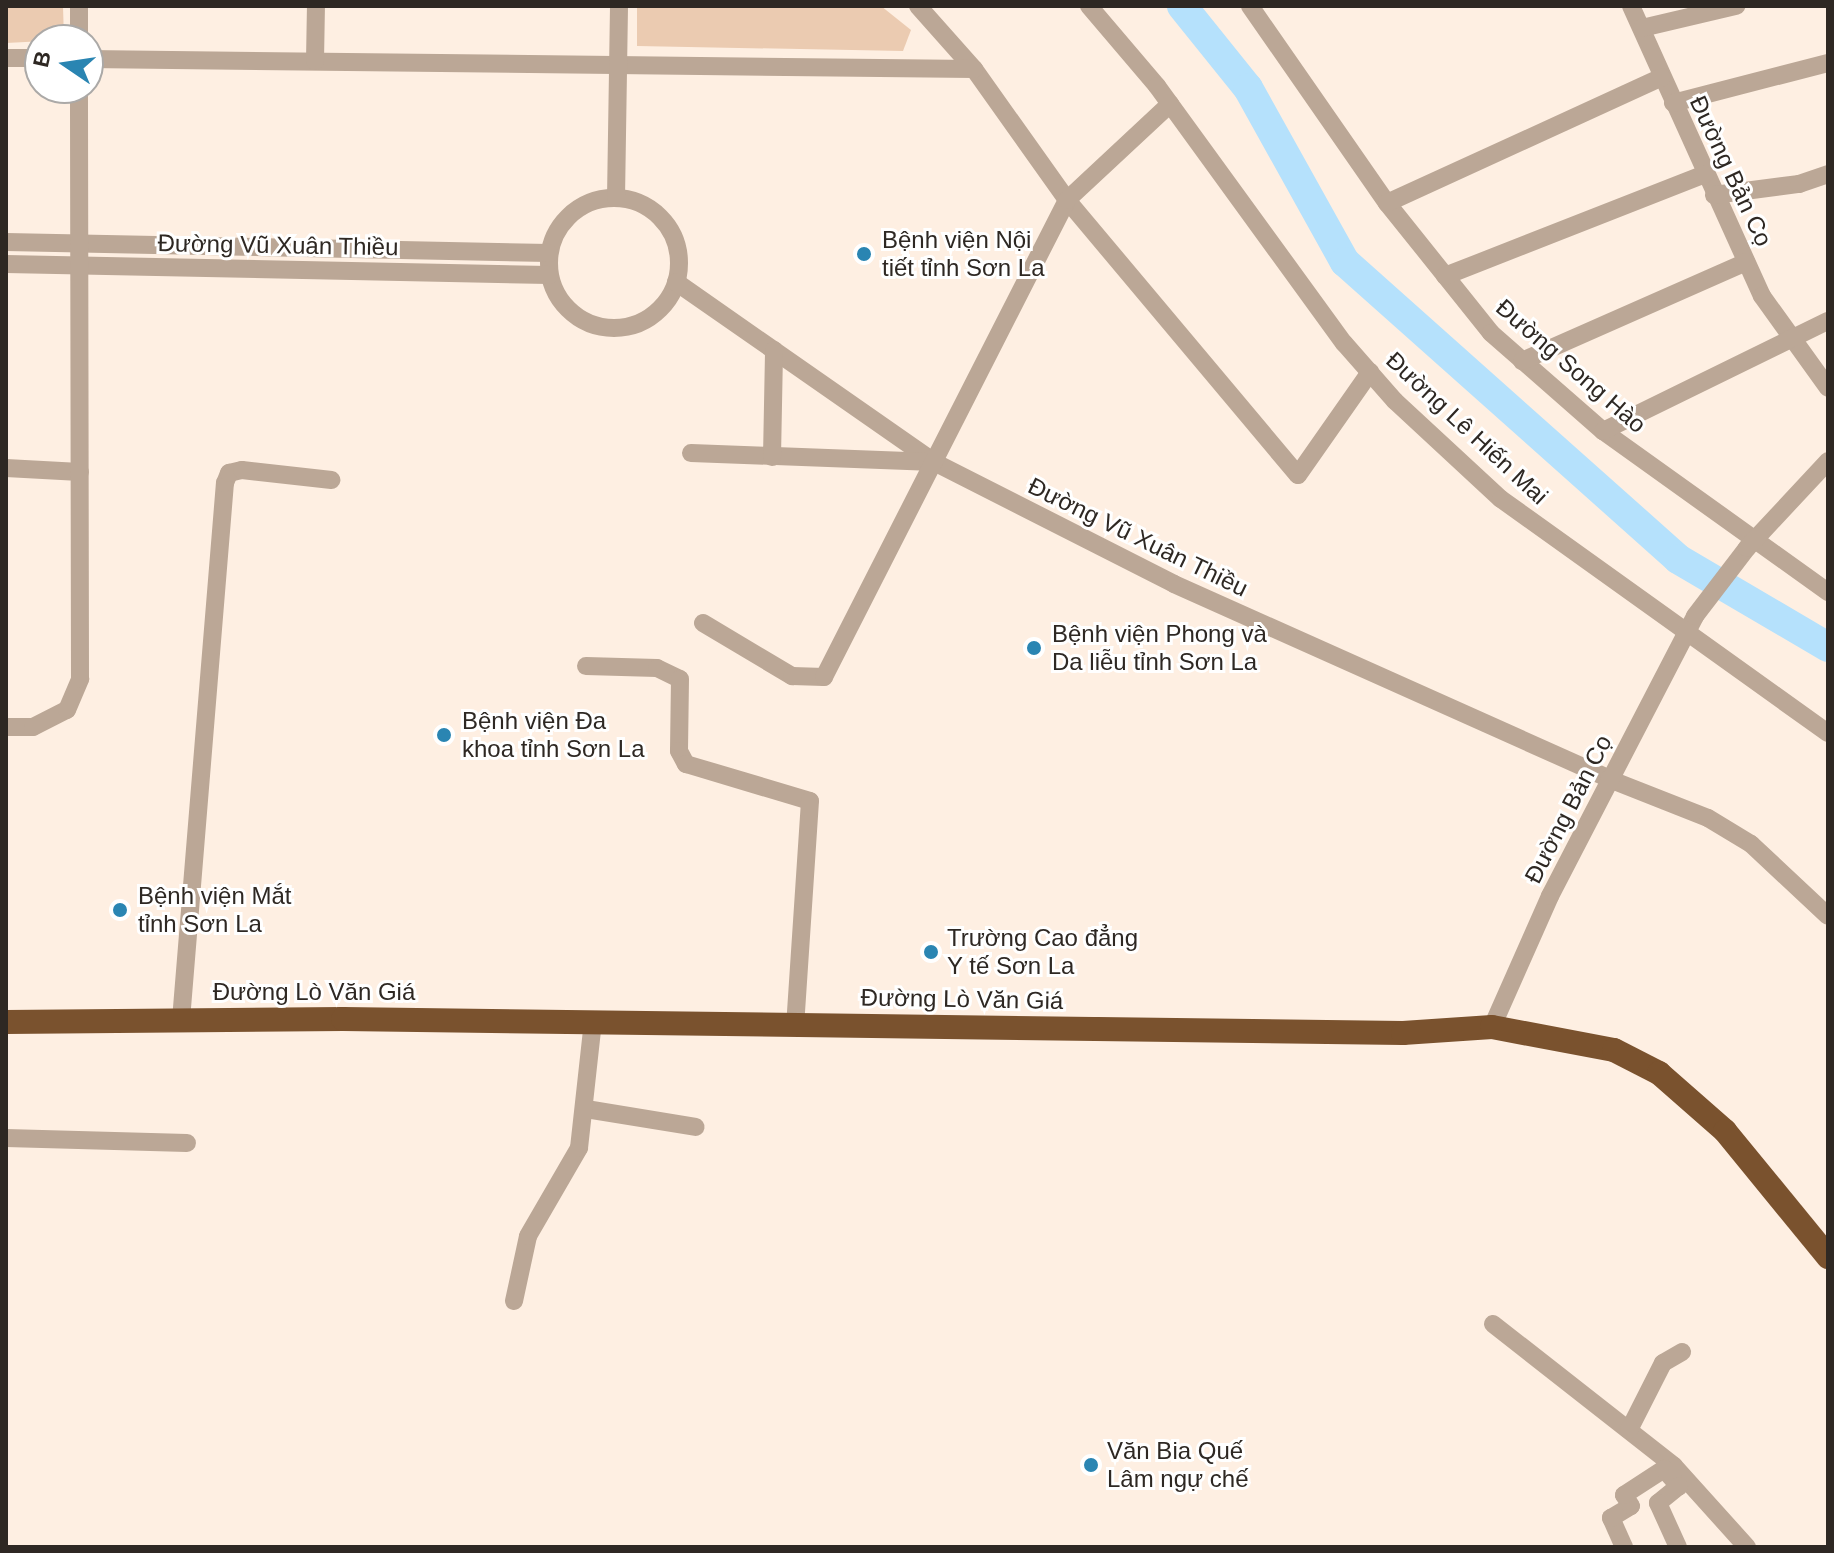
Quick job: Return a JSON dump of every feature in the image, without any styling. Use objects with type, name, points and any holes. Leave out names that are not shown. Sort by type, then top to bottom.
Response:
[{"type":"highway","name":"Đường Lò Văn Giá","points":[[6,1022],[593,1021],[1403,1033],[1492,1027],[1614,1050],[1659,1073],[1725,1131],[1828,1257]]},
{"type":"street","points":[[315,61],[316,6]]},
{"type":"street","points":[[616,198],[619,6]]},
{"type":"street","points":[[918,6],[974,69],[1067,200],[1298,475],[1370,372]]},
{"type":"street","name":"Đường Lê Hiến Mai","points":[[1089,6],[1170,104],[1370,372],[1501,499],[1685,635],[1828,733]]},
{"type":"street","name":"Đường Song Hào","points":[[1250,6],[1387,203],[1491,333],[1603,431],[1752,543],[1828,592]]},
{"type":"street","name":"Đường Bản Cọ","points":[[1631,6],[1746,262],[1790,340],[1828,388]]},
{"type":"street","points":[[1642,28],[1736,6]]},
{"type":"street","points":[[104,59],[974,69]]},
{"type":"street","points":[[1673,103],[1828,63]]},
{"type":"street","points":[[1387,203],[1662,77]]},
{"type":"street","points":[[6,727],[33,727],[67,710],[80,679],[79,104]]},
{"type":"street","points":[[703,623],[792,676],[824,677],[1067,200],[1170,104]]},
{"type":"street","points":[[1445,276],[1705,174]]},
{"type":"street","points":[[1714,195],[1799,184],[1828,174]]},
{"type":"street","points":[[616,198],[648,206],[664,221],[675,240],[676,282],[650,317],[609,328],[570,312],[549,275],[549,253],[568,215],[586,203],[616,198]]},
{"type":"street","name":"Đường Vũ Xuân Thiều","points":[[6,242],[549,253]]},
{"type":"street","points":[[1522,361],[1746,262]]},
{"type":"street","name":"Đường Vũ Xuân Thiều","points":[[6,264],[549,275]]},
{"type":"street","name":"Đường Vũ Xuân Thiều","points":[[676,282],[934,462],[1174,584],[1733,832],[1828,916]]},
{"type":"street","points":[[1603,431],[1828,321]]},
{"type":"street","points":[[772,457],[774,350]]},
{"type":"street","points":[[691,453],[934,462]]},
{"type":"street","points":[[1752,543],[1828,461]]},
{"type":"street","points":[[6,468],[80,472]]},
{"type":"street","points":[[181,1020],[225,483],[229,473],[242,470],[331,480]]},
{"type":"street","name":"Đường Bản Cọ","points":[[1492,1027],[1609,779],[1695,616],[1752,543]]},
{"type":"street","points":[[586,666],[657,668],[680,679],[679,751],[686,764],[810,801],[795,1024]]},
{"type":"street","points":[[514,1301],[528,1236],[568,1175],[586,1109],[593,1021]]},
{"type":"street","points":[[586,1109],[696,1127]]},
{"type":"street","points":[[6,1138],[187,1143]]},
{"type":"street","points":[[1493,1324],[1674,1466],[1747,1547]]},
{"type":"street","points":[[1629,1430],[1663,1363],[1682,1352]]},
{"type":"street","points":[[1624,1547],[1611,1518],[1631,1506],[1624,1495],[1664,1469],[1679,1486],[1658,1503],[1678,1547]]},
{"type":"shaded area","points":[[6,6],[63,6],[64,24],[24,24],[24,42],[6,43]]},
{"type":"shaded area","points":[[637,6],[881,6],[911,30],[903,51],[637,46]]},
{"type":"waterway","points":[[1182,6],[1248,88],[1345,262],[1678,559],[1828,647]]},
{"type":"place","name":"Bệnh viện Nội tiết tỉnh Sơn La","points":[[864,254]]},
{"type":"place","name":"Bệnh viện Phong và Da liễu tỉnh Sơn La","points":[[1034,648]]},
{"type":"place","name":"Bệnh viện Đa khoa tỉnh Sơn La","points":[[444,735]]},
{"type":"place","name":"Bệnh viện Mắt tỉnh Sơn La","points":[[120,910]]},
{"type":"place","name":"Trường Cao đẳng Y tế Sơn La","points":[[931,952]]},
{"type":"place","name":"Văn Bia Quế Lâm ngự chế","points":[[1091,1465]]}]
